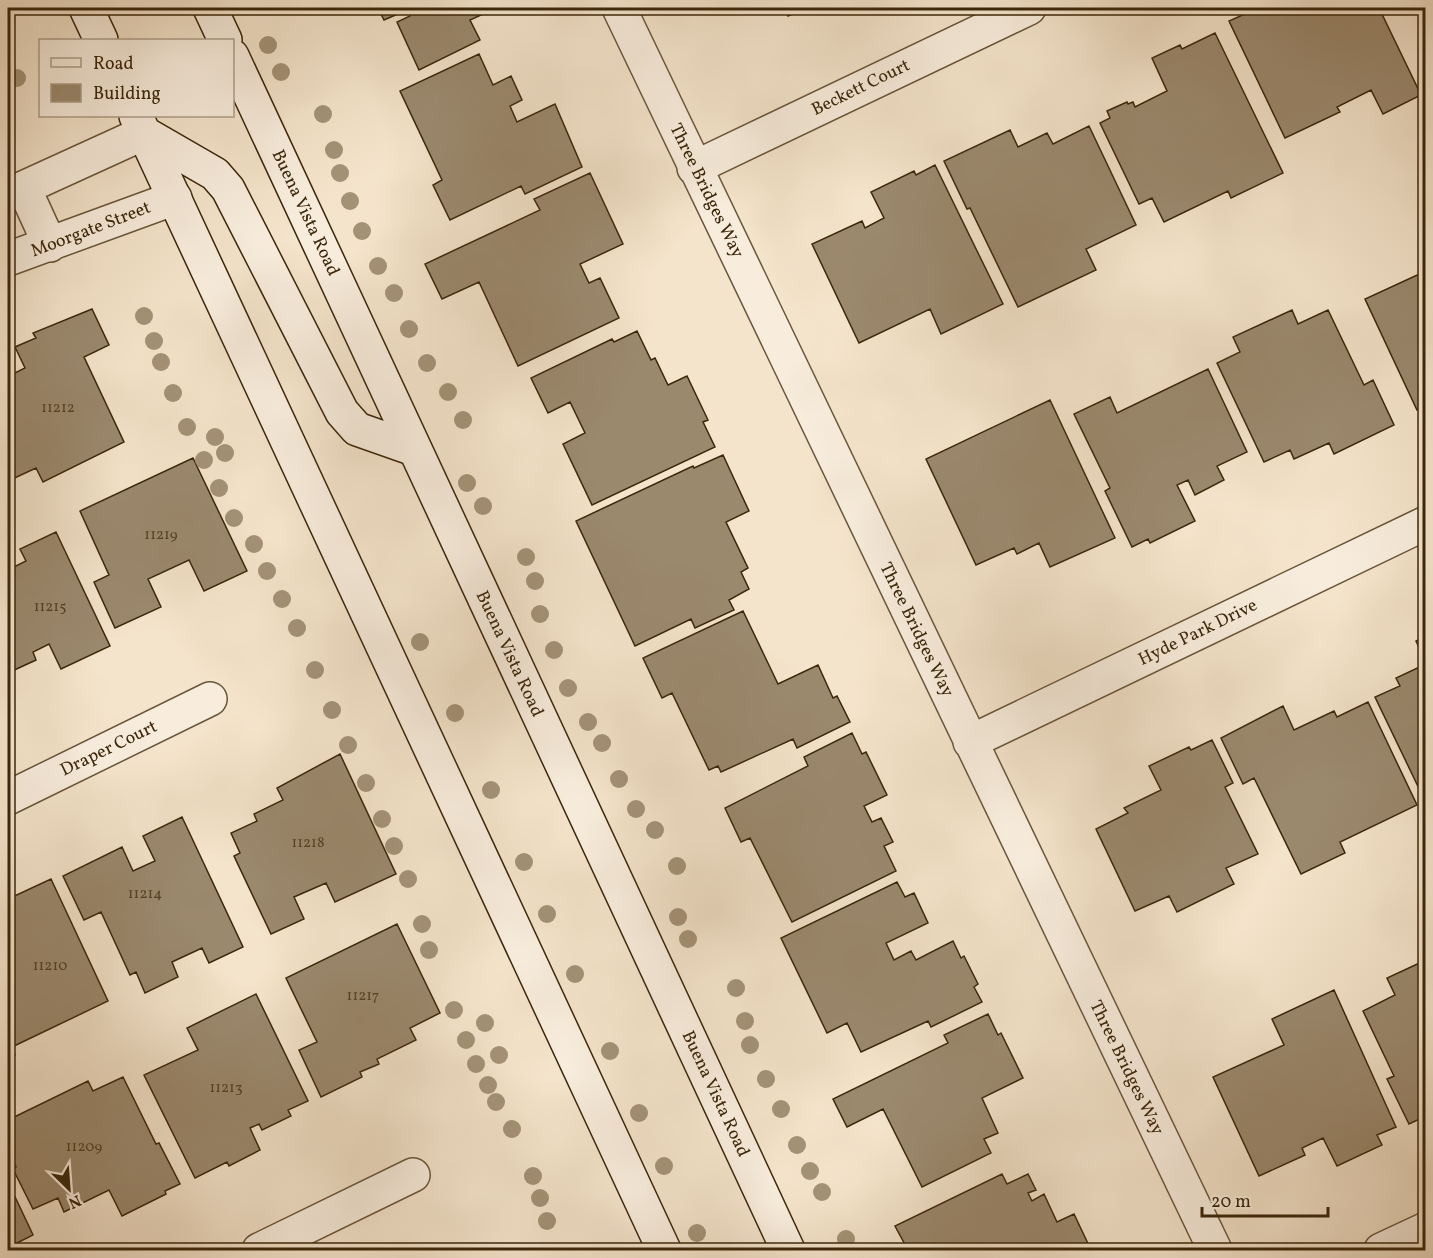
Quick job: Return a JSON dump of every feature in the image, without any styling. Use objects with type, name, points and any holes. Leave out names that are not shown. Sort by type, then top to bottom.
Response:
[{"type":"street","points":[[86,8],[102,39]]},
{"type":"street","points":[[210,8],[225,39]]},
{"type":"street","name":"Three Bridges Way","points":[[619,8],[1215,1251]]},
{"type":"street","name":"Beckett Court","points":[[694,168],[1029,8]]},
{"type":"street","name":"Buena Vista Road","points":[[234,60],[788,1251]]},
{"type":"street","points":[[140,124],[215,174],[228,189],[342,412],[357,429],[414,449]]},
{"type":"street","points":[[50,245],[16,191],[140,124]]},
{"type":"street","points":[[140,124],[664,1251]]},
{"type":"street","name":"Moorgate Street","points":[[8,260],[175,198]]},
{"type":"street","name":"Hyde Park Drive","points":[[970,742],[1425,523]]},
{"type":"street","name":"Draper Court","points":[[8,798],[210,699]]},
{"type":"street","points":[[259,1251],[413,1175]]},
{"type":"street","points":[[1381,1251],[1425,1229]]},
{"type":"building","points":[[378,8],[496,8],[470,20],[480,40],[419,70],[397,22],[410,16],[407,10],[384,20]]},
{"type":"building","points":[[701,8],[719,8],[704,14]]},
{"type":"building","points":[[784,8],[806,8],[788,16]]},
{"type":"building","points":[[1258,8],[1379,8],[1421,95],[1383,114],[1371,90],[1337,107],[1340,112],[1285,138],[1229,21]]},
{"type":"building","points":[[1215,33],[1283,173],[1231,198],[1228,191],[1164,222],[1152,198],[1139,204],[1100,123],[1110,118],[1107,111],[1127,102],[1128,104],[1133,102],[1135,107],[1167,91],[1152,58],[1180,45],[1182,49]]},
{"type":"building","points":[[479,54],[493,85],[511,76],[522,100],[510,106],[517,122],[555,104],[582,167],[525,194],[521,186],[450,220],[433,185],[442,180],[400,91]]},
{"type":"building","points":[[1089,126],[1136,225],[1086,249],[1096,270],[1018,307],[970,208],[967,209],[944,161],[1010,130],[1018,147],[1047,133],[1053,144]]},
{"type":"building","points":[[935,165],[1003,304],[941,334],[930,309],[859,343],[812,244],[862,221],[865,228],[884,218],[871,192],[914,171],[916,175]]},
{"type":"building","points":[[590,173],[623,244],[580,264],[589,283],[600,278],[619,318],[518,366],[479,282],[442,299],[425,264],[540,210],[534,199]]},
{"type":"building","points":[[1426,271],[1426,406],[1417,410],[1365,299]]},
{"type":"building","points":[[92,309],[109,345],[84,357],[124,442],[43,482],[36,468],[8,481],[8,367],[11,375],[25,368],[15,347],[36,338],[33,333]]},
{"type":"building","points":[[1292,310],[1298,324],[1328,310],[1364,385],[1373,380],[1394,425],[1334,454],[1329,443],[1294,459],[1290,450],[1264,462],[1217,363],[1240,352],[1233,337]]},
{"type":"building","points":[[637,331],[651,360],[655,358],[668,385],[687,376],[708,420],[703,422],[715,447],[592,505],[563,444],[585,433],[570,402],[548,413],[531,378],[612,339],[614,342]]},
{"type":"building","points":[[1208,369],[1247,452],[1217,466],[1224,480],[1195,495],[1188,480],[1177,485],[1195,521],[1150,543],[1148,539],[1132,547],[1105,491],[1110,488],[1074,414],[1110,397],[1117,413]]},
{"type":"building","points":[[1050,400],[1115,538],[1050,567],[1039,543],[1017,554],[1014,548],[976,565],[926,459]]},
{"type":"building","points":[[723,455],[749,511],[726,522],[748,568],[741,572],[749,589],[729,600],[734,610],[695,628],[691,619],[635,646],[576,521],[693,466],[694,468]]},
{"type":"building","points":[[193,458],[247,571],[204,591],[189,560],[148,579],[161,607],[115,628],[94,582],[109,575],[80,511]]},
{"type":"building","points":[[56,532],[110,646],[61,669],[49,644],[33,652],[36,660],[10,672],[8,570],[26,561],[20,549]]},
{"type":"building","points":[[743,611],[778,684],[818,665],[833,698],[837,696],[850,722],[797,748],[793,739],[721,772],[718,766],[709,770],[672,693],[662,698],[643,658]]},
{"type":"building","points":[[1426,636],[1426,662],[1416,641]]},
{"type":"building","points":[[1426,664],[1425,801],[1375,697],[1400,686],[1396,678]]},
{"type":"building","points":[[1368,702],[1417,805],[1340,842],[1345,853],[1301,874],[1254,778],[1243,784],[1221,738],[1283,706],[1294,730],[1334,711],[1337,717]]},
{"type":"building","points":[[852,733],[862,754],[866,752],[887,795],[864,806],[872,822],[881,818],[893,842],[884,846],[896,871],[792,922],[750,838],[741,842],[725,808],[808,766],[804,757]]},
{"type":"building","points":[[1212,740],[1233,783],[1225,787],[1258,854],[1226,868],[1234,884],[1177,912],[1169,896],[1135,911],[1096,829],[1128,813],[1124,808],[1161,790],[1149,766],[1189,747],[1191,750]]},
{"type":"building","points":[[340,754],[396,874],[335,902],[326,883],[294,897],[304,919],[271,934],[234,856],[240,853],[231,833],[257,821],[254,814],[283,800],[277,788]]},
{"type":"building","points":[[182,817],[243,947],[209,963],[202,948],[172,962],[178,977],[145,993],[136,972],[130,975],[101,912],[84,920],[63,876],[122,847],[133,871],[155,861],[143,836]]},
{"type":"building","points":[[51,879],[108,1001],[12,1047],[15,1055],[8,1058],[8,899]]},
{"type":"building","points":[[897,882],[905,897],[914,893],[928,923],[886,943],[894,960],[911,951],[916,960],[953,941],[961,958],[964,956],[978,984],[974,987],[982,1002],[931,1027],[928,1021],[861,1052],[847,1023],[827,1033],[781,938]]},
{"type":"building","points":[[397,924],[440,1013],[410,1028],[416,1040],[377,1059],[379,1064],[360,1072],[362,1077],[321,1097],[299,1050],[317,1042],[286,978]]},
{"type":"building","points":[[1426,960],[1426,1116],[1409,1124],[1387,1079],[1394,1076],[1363,1011],[1395,995],[1387,978]]},
{"type":"building","points":[[1334,990],[1396,1127],[1377,1135],[1382,1145],[1337,1166],[1323,1138],[1302,1148],[1305,1155],[1259,1176],[1213,1077],[1284,1045],[1272,1019]]},
{"type":"building","points":[[256,994],[308,1101],[288,1110],[291,1116],[262,1130],[259,1124],[250,1128],[260,1150],[229,1166],[227,1162],[195,1178],[144,1075],[198,1050],[187,1028]]},
{"type":"building","points":[[988,1014],[998,1035],[1001,1033],[1023,1078],[982,1098],[998,1133],[984,1139],[991,1153],[922,1187],[883,1109],[847,1127],[833,1099],[948,1043],[944,1035]]},
{"type":"building","points":[[123,1077],[156,1144],[159,1143],[180,1184],[165,1191],[166,1194],[122,1216],[109,1190],[64,1212],[58,1198],[33,1209],[13,1169],[16,1167],[8,1149],[8,1120],[88,1081],[93,1091]]},
{"type":"building","points":[[1002,1174],[1007,1184],[1028,1174],[1036,1190],[1028,1193],[1032,1201],[1044,1194],[1057,1222],[1074,1214],[1091,1250],[908,1250],[895,1226]]},
{"type":"building","points":[[8,1182],[33,1235],[13,1245],[14,1250],[8,1250]]}]
